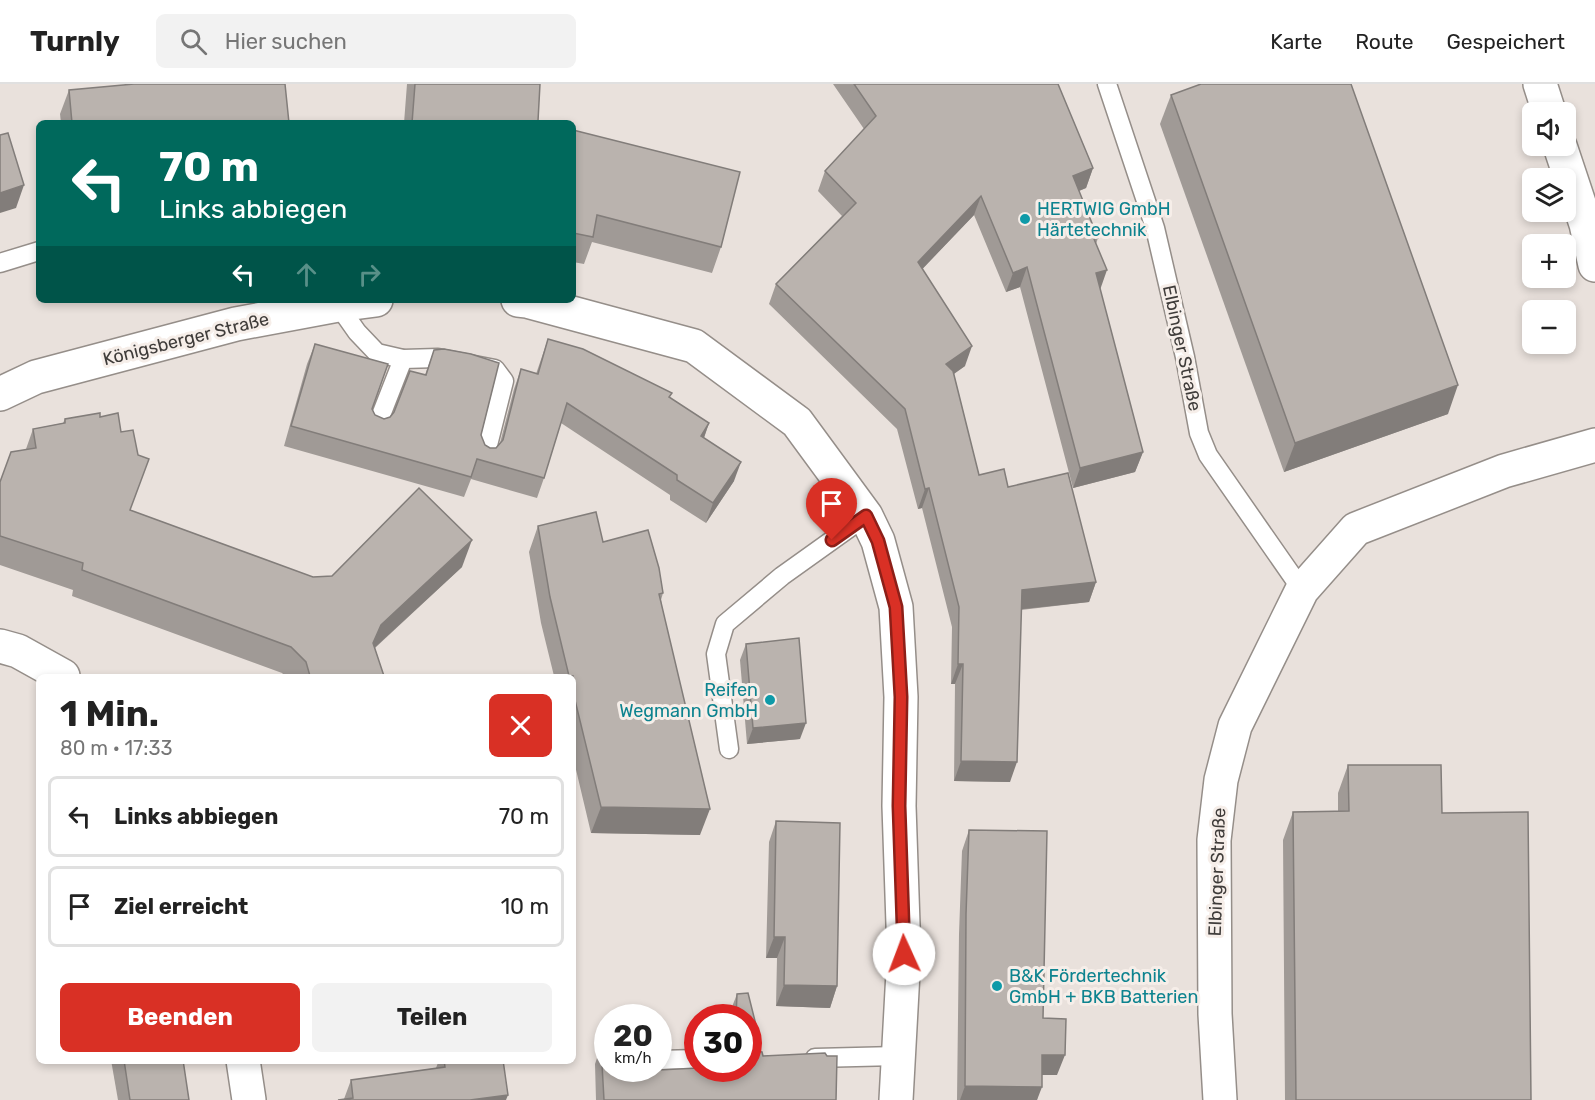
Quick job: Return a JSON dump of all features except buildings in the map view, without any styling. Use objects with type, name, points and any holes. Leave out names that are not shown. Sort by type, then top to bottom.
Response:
[{"type":"street","points":[[1540,84],[1546,102]]},
{"type":"street","points":[[1563,156],[1586,224],[1595,266]]},
{"type":"street","name":"Königsberger Straße","points":[[0,394],[36,377],[236,324],[353,303]]},
{"type":"street","points":[[535,303],[694,346],[797,422],[866,516],[878,541],[896,607],[901,686],[899,806],[904,954],[896,1100]]},
{"type":"street","name":"Elbinger Straße","points":[[1220,1100],[1215,1014],[1214,840],[1221,780],[1235,726],[1302,590],[1356,529],[1504,471],[1595,445]]},
{"type":"street","points":[[0,646],[18,651],[59,674]]},
{"type":"street","points":[[244,1064],[249,1100]]},
{"type":"lane","name":"Elbinger Straße","points":[[1107,84],[1155,228],[1185,357],[1199,433],[1208,455],[1302,590]]},
{"type":"lane","points":[[0,263],[36,253]]},
{"type":"lane","points":[[338,305],[357,332],[377,353],[403,359],[438,358],[495,369],[504,381],[485,457]]},
{"type":"lane","points":[[376,428],[403,359]]},
{"type":"lane","points":[[729,749],[716,654],[725,624],[782,576],[866,516]]},
{"type":"lane","points":[[797,1058],[897,1056]]},
{"type":"place","name":"HERTWIG GmbH Härtetechnik","points":[[1025,219]]},
{"type":"place","name":"Reifen Wegmann GmbH","points":[[770,700]]},
{"type":"place","name":"B&K Fördertechnik GmbH + BKB Batterien","points":[[997,986]]},
{"type":"route","points":[[832,540],[866,516],[878,541],[896,607],[901,697],[899,806],[904,954]]}]
